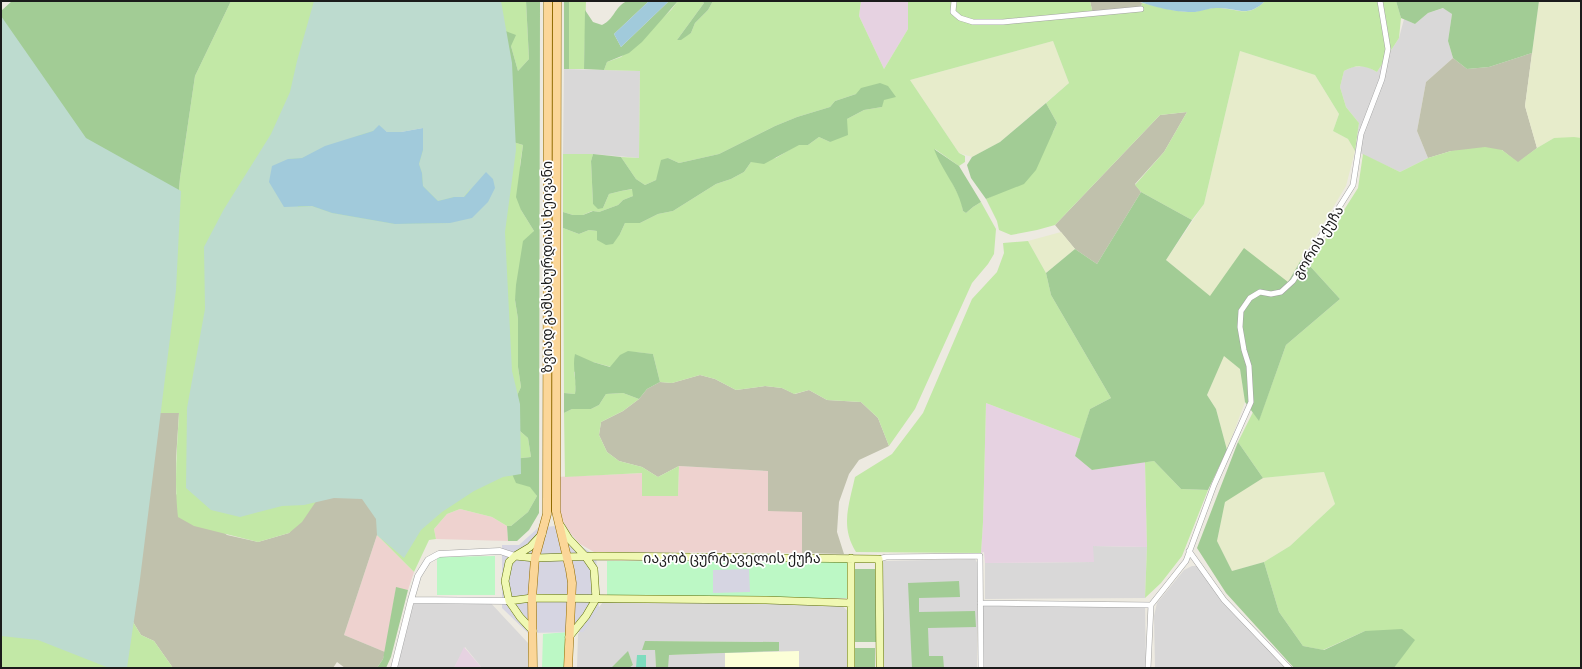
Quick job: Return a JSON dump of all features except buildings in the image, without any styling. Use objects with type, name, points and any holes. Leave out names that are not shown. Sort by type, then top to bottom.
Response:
[{"type":"main road","name":"ზვიად გამსახურდიას ხეივანი","points":[[533,668],[532,598],[535,558],[547,514],[548,1]]},
{"type":"main road","name":"ზვიად გამსახურდიას ხეივანი","points":[[557,1],[556,511],[572,583],[568,637],[568,668]]},
{"type":"main road","points":[[558,522],[569,539],[585,556],[594,569],[596,599],[586,616],[568,637]]},
{"type":"main road","points":[[533,631],[520,617],[509,601],[505,581],[506,571],[509,562],[515,556],[530,547],[543,532]]},
{"type":"main road","name":"იაკობ ცურტაველის ქუჩა","points":[[515,556],[535,558],[585,556],[879,559]]},
{"type":"main road","points":[[851,558],[852,668]]},
{"type":"main road","points":[[879,559],[880,668]]},
{"type":"main road","points":[[509,601],[532,598],[766,600],[851,603]]},
{"type":"street","points":[[954,1],[953,12],[960,18],[973,22],[1003,22],[1141,9]]},
{"type":"street","name":"გორის ქუჩა","points":[[1150,605],[1186,561],[1214,485],[1251,402],[1249,366],[1244,350],[1240,327],[1241,311],[1250,298],[1260,292],[1271,294],[1281,292],[1293,281],[1354,185],[1361,134],[1382,79],[1388,49],[1380,1]]},
{"type":"street","points":[[394,668],[418,576],[428,560],[439,554],[500,551],[515,556]]},
{"type":"street","points":[[1189,551],[1224,600],[1288,668]]},
{"type":"street","points":[[879,559],[886,557],[980,556],[981,668]]},
{"type":"street","points":[[411,600],[509,601]]},
{"type":"street","points":[[980,603],[1150,605],[1148,668]]},
{"type":"shaded area","points":[[314,1],[501,1],[512,63],[516,150],[505,232],[512,371],[520,404],[521,474],[503,477],[474,491],[442,512],[421,530],[404,558],[377,535],[376,519],[362,499],[334,498],[304,505],[282,506],[240,517],[211,510],[186,488],[187,408],[205,309],[204,247],[224,209],[271,134],[290,92]],"holes":[[[379,126],[387,132],[401,132],[423,128],[423,150],[419,164],[422,173],[423,186],[438,201],[454,197],[464,197],[471,187],[450,223],[395,224],[332,213],[312,206],[298,207],[288,159],[302,158],[373,131]]]},
{"type":"shaded area","points":[[861,1],[908,1],[908,29],[884,69],[859,16]]},
{"type":"shaded area","points":[[1090,1],[1138,1],[1142,3],[1141,9],[1093,14]]},
{"type":"shaded area","points":[[1539,1],[1581,1],[1581,138],[1554,138],[1537,148],[1525,106]]},
{"type":"shaded area","points":[[1444,8],[1452,14],[1448,41],[1453,58],[1426,82],[1417,131],[1428,158],[1400,172],[1355,151],[1359,123],[1346,107],[1340,87],[1344,71],[1352,67],[1366,66],[1377,72],[1399,38],[1404,19],[1415,24],[1428,13]]},
{"type":"shaded area","points":[[1,16],[86,138],[181,191],[176,290],[140,579],[127,668],[109,668],[38,640],[1,636]]},
{"type":"shaded area","points":[[1053,41],[1069,83],[1000,142],[972,157],[959,153],[910,80]]},
{"type":"shaded area","points":[[1240,51],[1315,75],[1339,114],[1333,131],[1348,139],[1355,151],[1346,186],[1288,282],[1210,297],[1166,260],[1204,204]]},
{"type":"shaded area","points":[[1532,53],[1525,106],[1537,148],[1518,163],[1502,150],[1451,151],[1428,158],[1417,131],[1426,82],[1453,58],[1467,69],[1489,67]]},
{"type":"shaded area","points":[[564,69],[640,71],[639,158],[593,154],[563,154]]},
{"type":"shaded area","points":[[1187,112],[1164,152],[1135,184],[1141,192],[1097,264],[1075,249],[1055,225],[1160,115]]},
{"type":"shaded area","points":[[1061,232],[1075,249],[1046,273],[1028,241]]},
{"type":"shaded area","points":[[1224,355],[1240,369],[1245,402],[1227,450],[1216,409],[1207,395]]},
{"type":"shaded area","points":[[700,375],[715,379],[736,390],[765,386],[782,388],[795,394],[809,390],[827,400],[861,402],[878,418],[889,446],[859,460],[849,474],[839,502],[837,532],[844,554],[802,553],[802,512],[768,511],[768,471],[679,466],[658,477],[642,467],[619,461],[607,452],[599,435],[601,422],[623,411],[639,399],[647,389],[660,382],[672,383]]},
{"type":"shaded area","points":[[986,403],[1081,439],[1075,456],[1092,470],[1145,462],[1147,547],[1093,546],[1094,562],[985,563],[984,552],[981,553]]},
{"type":"shaded area","points":[[156,413],[179,413],[176,459],[176,494],[227,535],[258,542],[289,533],[321,494],[352,485],[378,513],[377,535],[344,635],[385,652],[383,659],[377,668],[345,668],[337,662],[333,668],[173,668],[154,641],[141,635],[130,617]]},
{"type":"shaded area","points":[[679,466],[768,471],[802,511],[802,553],[594,552],[580,544],[566,528],[558,507],[556,477],[643,473],[642,496],[678,496]]},
{"type":"shaded area","points":[[1324,472],[1335,504],[1290,546],[1264,562],[1232,571],[1217,541],[1225,501],[1263,478]]},
{"type":"shaded area","points":[[460,509],[492,517],[507,526],[508,541],[436,539],[434,529],[447,514]]},
{"type":"shaded area","points":[[563,525],[579,545],[590,552],[596,553],[599,608],[583,632],[528,633],[502,608],[502,545],[519,545],[538,528]]},
{"type":"shaded area","points":[[377,535],[414,572],[408,590],[396,588],[385,652],[344,635]]},
{"type":"shaded area","points":[[1093,546],[1147,547],[1145,598],[985,599],[985,563],[1093,562]]},
{"type":"shaded area","points":[[975,559],[978,564],[977,668],[884,668],[883,561]]},
{"type":"shaded area","points":[[1192,566],[1200,566],[1222,600],[1285,668],[1155,668],[1154,616],[1157,603],[1184,570]]},
{"type":"shaded area","points":[[749,569],[750,592],[713,593],[713,570]]},
{"type":"shaded area","points":[[488,600],[528,643],[528,668],[482,668],[465,647],[454,668],[397,668],[413,602]]},
{"type":"shaded area","points":[[603,602],[840,604],[850,613],[851,668],[668,668],[668,655],[778,651],[779,642],[645,641],[655,650],[656,668],[629,668],[633,665],[628,652],[611,668],[577,668],[578,634]]},
{"type":"shaded area","points":[[982,604],[1145,604],[1146,668],[983,668]]},
{"type":"shaded area","points":[[464,647],[482,668],[454,668]]},
{"type":"shaded area","points":[[799,651],[799,668],[725,668],[725,653]]},
{"type":"green space","points":[[12,1],[231,1],[195,76],[180,178],[173,256],[1,437],[1,11]]},
{"type":"green space","points":[[231,1],[526,1],[529,59],[518,71],[511,46],[373,131],[506,140],[523,145],[520,165],[521,210],[534,231],[515,300],[518,319],[518,367],[521,387],[514,402],[513,425],[528,438],[531,457],[513,459],[537,496],[528,512],[511,526],[507,526],[492,517],[460,509],[447,514],[434,529],[436,539],[429,540],[414,572],[377,535],[378,513],[352,485],[321,494],[302,522],[289,533],[258,542],[194,526],[178,517],[176,478],[179,413],[156,413],[130,617],[141,635],[154,641],[173,668],[1,668],[1,524],[173,256],[180,178],[195,76]]},
{"type":"green space","points":[[526,1],[540,1],[539,513],[529,530],[517,541],[508,541],[507,526],[511,526],[528,512],[537,496],[530,487],[516,483],[509,467],[513,459],[531,457],[528,438],[513,425],[514,402],[521,387],[518,367],[518,319],[515,300],[516,285],[523,241],[534,231],[521,210],[516,197],[523,145],[506,140],[423,128],[498,28],[516,35],[511,46],[518,71],[529,59]]},
{"type":"green space","points":[[564,1],[569,1],[569,69],[564,69]]},
{"type":"green space","points":[[569,1],[586,1],[584,69],[569,69]]},
{"type":"green space","points":[[627,1],[649,1],[614,34],[621,47],[669,1],[678,1],[642,42],[629,53],[607,62],[604,70],[584,69],[585,10],[593,22],[602,25],[610,20],[619,6]]},
{"type":"green space","points":[[678,1],[702,1],[704,3],[677,40],[691,33],[695,23],[708,10],[713,1],[861,1],[859,16],[884,69],[908,29],[908,1],[1090,1],[1093,14],[1141,9],[1142,3],[1172,10],[1191,12],[1215,8],[1248,11],[1259,6],[1265,1],[1396,1],[1401,18],[1399,38],[1377,72],[1360,66],[1344,71],[1340,87],[1346,107],[1359,123],[1355,151],[1348,139],[1333,131],[1339,114],[1315,75],[1240,51],[1204,204],[1192,220],[1141,192],[1135,185],[1164,152],[1187,112],[1160,115],[1055,225],[1011,235],[999,230],[997,221],[986,199],[1003,191],[1053,132],[1057,123],[1046,103],[1069,83],[1053,41],[910,80],[959,153],[965,156],[965,162],[959,166],[935,149],[961,200],[963,211],[966,213],[981,202],[996,229],[994,254],[988,264],[972,283],[915,409],[889,446],[878,418],[861,402],[827,400],[809,390],[794,394],[782,388],[765,386],[736,390],[715,379],[700,375],[672,383],[660,382],[653,354],[629,352],[621,356],[611,367],[593,362],[574,372],[576,384],[575,394],[564,393],[563,228],[579,234],[589,230],[620,234],[625,223],[640,223],[658,214],[673,211],[716,184],[731,179],[744,172],[751,162],[776,158],[799,144],[808,145],[819,137],[830,142],[847,119],[864,110],[882,107],[856,94],[835,101],[830,107],[797,117],[775,126],[719,154],[679,163],[668,158],[656,180],[645,185],[636,179],[621,157],[639,158],[640,71],[604,70],[607,62],[621,57],[671,10]]},
{"type":"green space","points":[[702,1],[713,1],[708,10],[695,23],[691,33],[681,40],[677,40],[704,3]]},
{"type":"green space","points":[[1396,1],[1539,1],[1532,53],[1489,67],[1467,69],[1453,58],[1448,41],[1452,14],[1443,8],[1428,13],[1415,24],[1401,18]]},
{"type":"green space","points":[[880,83],[888,86],[896,97],[884,100],[882,107],[864,110],[847,119],[848,135],[830,142],[819,137],[808,145],[799,145],[764,164],[751,162],[744,172],[731,179],[716,184],[673,211],[658,214],[640,223],[625,223],[613,244],[606,245],[597,240],[597,231],[589,230],[579,234],[563,228],[563,212],[573,215],[583,215],[593,211],[599,212],[618,205],[623,200],[633,196],[632,189],[621,191],[609,194],[603,208],[598,209],[593,204],[591,161],[593,154],[621,157],[636,179],[645,185],[656,180],[661,160],[668,158],[679,163],[719,154],[775,126],[797,117],[830,107],[835,101],[856,94],[861,88]]},
{"type":"green space","points":[[1046,103],[1057,123],[1036,170],[1024,184],[986,199],[971,178],[967,165],[972,157],[1000,142]]},
{"type":"green space","points":[[1554,138],[1581,138],[1581,668],[1394,668],[1403,655],[1365,631],[1323,650],[1303,646],[1279,612],[1264,562],[1290,546],[1335,504],[1324,472],[1263,478],[1238,442],[1253,412],[1259,420],[1286,345],[1340,299],[1309,265],[1358,188],[1363,154],[1400,172],[1428,158],[1451,151],[1485,147],[1502,150],[1518,162]]},
{"type":"green space","points":[[934,149],[959,166],[981,202],[966,213],[963,211],[958,195]]},
{"type":"green space","points":[[563,154],[593,154],[591,161],[593,204],[603,208],[609,194],[621,191],[633,189],[633,196],[623,200],[618,205],[599,212],[592,211],[583,215],[573,215],[563,212]]},
{"type":"green space","points":[[1141,192],[1192,220],[1166,260],[1210,296],[1244,248],[1288,282],[1301,260],[1309,265],[1340,299],[1286,345],[1259,421],[1245,402],[1240,369],[1224,356],[1207,395],[1216,409],[1227,450],[1208,490],[1181,489],[1154,461],[1092,470],[1075,456],[1090,409],[1111,398],[1051,295],[1046,273],[1075,249],[1097,264]]},
{"type":"green space","points":[[1028,241],[1046,273],[1051,295],[1111,398],[1090,409],[1081,439],[986,403],[981,553],[856,552],[848,533],[847,524],[848,506],[855,477],[892,454],[923,413],[972,299],[997,272],[1004,253],[1003,243]]},
{"type":"green space","points":[[628,351],[653,354],[660,382],[647,389],[639,399],[623,393],[606,394],[599,405],[591,409],[572,409],[564,413],[564,393],[575,394],[575,354],[593,362],[610,367],[620,355]]},
{"type":"green space","points":[[623,393],[639,399],[623,411],[601,422],[599,435],[607,452],[619,461],[642,467],[658,477],[679,466],[678,496],[642,496],[642,473],[565,477],[564,413],[572,409],[591,409],[599,405],[606,394]]},
{"type":"green space","points":[[1238,442],[1263,478],[1225,502],[1217,541],[1232,571],[1264,562],[1279,612],[1303,646],[1324,650],[1365,631],[1402,629],[1415,640],[1394,668],[1294,668],[1226,593],[1197,548]]},
{"type":"green space","points":[[1154,461],[1181,489],[1208,490],[1182,556],[1161,583],[1145,598],[1147,547],[1145,462]]},
{"type":"green space","points":[[495,556],[495,595],[437,595],[437,557]]},
{"type":"green space","points":[[607,561],[847,562],[847,598],[607,598]]},
{"type":"green space","points":[[854,569],[875,569],[876,642],[855,642]]},
{"type":"green space","points":[[959,581],[960,597],[919,598],[919,612],[975,611],[976,627],[928,628],[929,656],[943,656],[944,668],[912,668],[908,583]]},
{"type":"green space","points":[[396,587],[408,590],[391,657],[386,668],[377,668],[383,659]]},
{"type":"green space","points":[[568,632],[566,668],[542,668],[543,634]]},
{"type":"green space","points":[[645,641],[779,642],[779,651],[669,655],[668,668],[656,668],[655,650],[642,650]]},
{"type":"green space","points":[[855,648],[875,648],[875,668],[855,668]]},
{"type":"green space","points":[[628,651],[633,665],[629,668],[611,668]]},
{"type":"green space","points":[[637,655],[646,655],[646,668],[636,668]]},
{"type":"water","points":[[649,1],[669,1],[621,47],[614,34]]},
{"type":"water","points":[[1138,1],[1265,1],[1253,10],[1247,11],[1211,8],[1195,12],[1182,12]]},
{"type":"water","points":[[379,125],[387,132],[401,132],[423,128],[423,150],[419,164],[422,173],[423,186],[438,201],[454,197],[464,197],[486,172],[493,179],[495,188],[488,202],[472,218],[450,223],[395,224],[332,213],[312,206],[284,207],[269,182],[272,166],[288,159],[302,158],[325,146],[373,131]]}]
